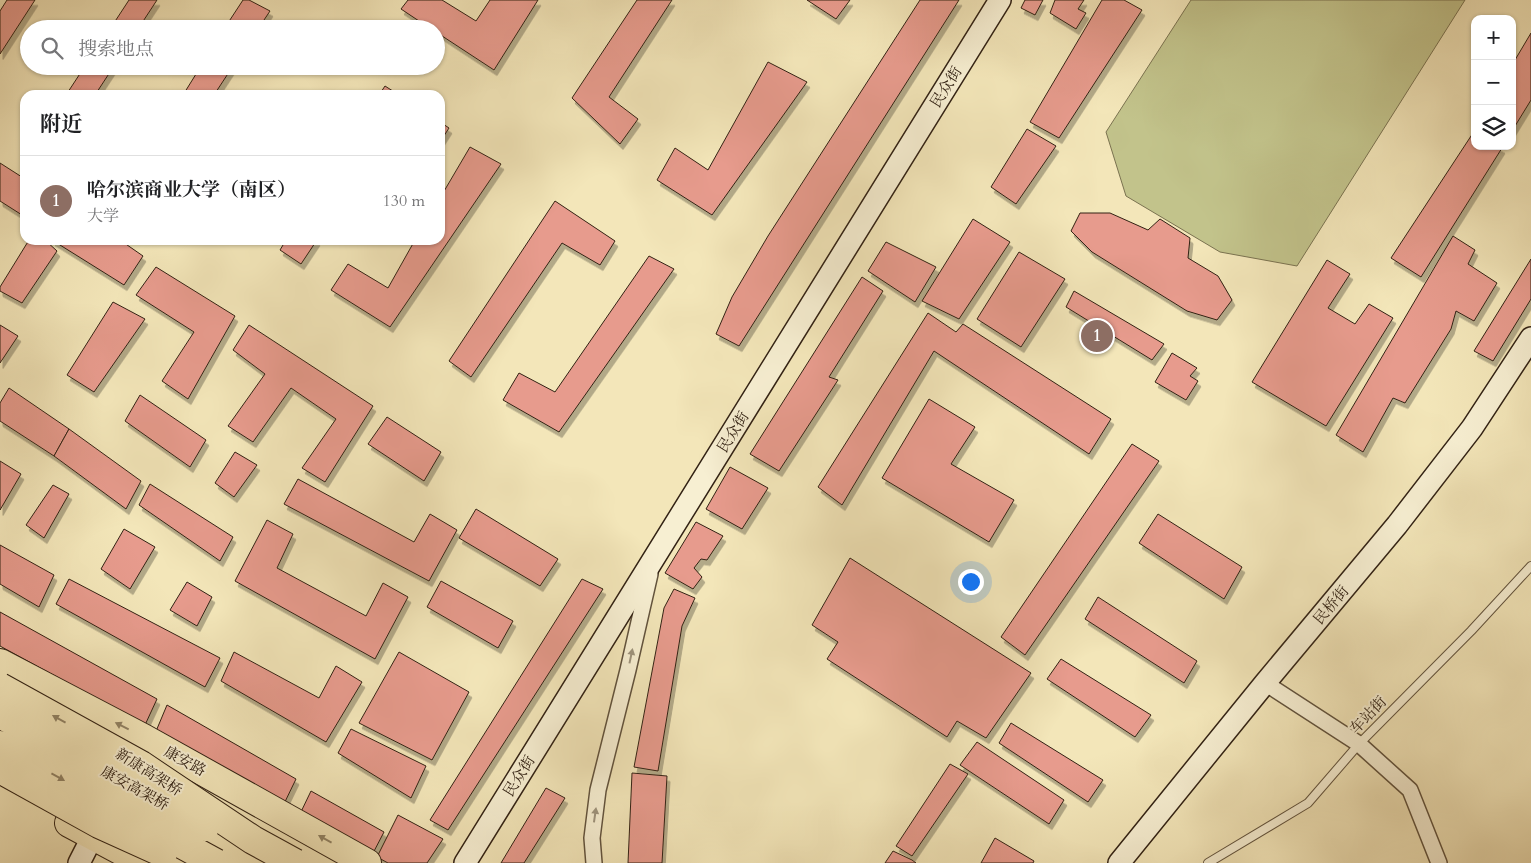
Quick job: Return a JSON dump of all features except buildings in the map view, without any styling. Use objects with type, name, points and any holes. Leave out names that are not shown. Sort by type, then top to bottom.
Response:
[{"type":"highway","name":"康安路","points":[[0,663],[145,739],[367,863]]},
{"type":"highway","name":"新康高架桥","points":[[0,687],[141,765],[253,840],[295,863]]},
{"type":"highway","name":"康安高架桥","points":[[0,714],[270,863]]},
{"type":"highway","name":"康安高架桥","points":[[0,745],[216,863]]},
{"type":"highway","points":[[0,769],[99,824],[185,863]]},
{"type":"highway","points":[[0,785],[144,863]]},
{"type":"main road","name":"民众街","points":[[465,863],[1000,0]]},
{"type":"main road","name":"民桥街","points":[[1119,863],[1265,682],[1398,525],[1472,428],[1531,338]]},
{"type":"main road","points":[[79,863],[145,739]]},
{"type":"street","points":[[594,863],[592,838],[598,790],[652,563]]},
{"type":"street","points":[[1265,682],[1359,744],[1410,790],[1439,863]]},
{"type":"lane","name":"车站街","points":[[1208,863],[1308,804],[1359,744],[1471,631],[1531,566]]},
{"type":"green space","points":[[1191,0],[1465,0],[1297,266],[1220,252],[1126,196],[1106,132]]},
{"type":"place","name":"哈尔滨商业大学（南区）","points":[[1097,336]]}]
